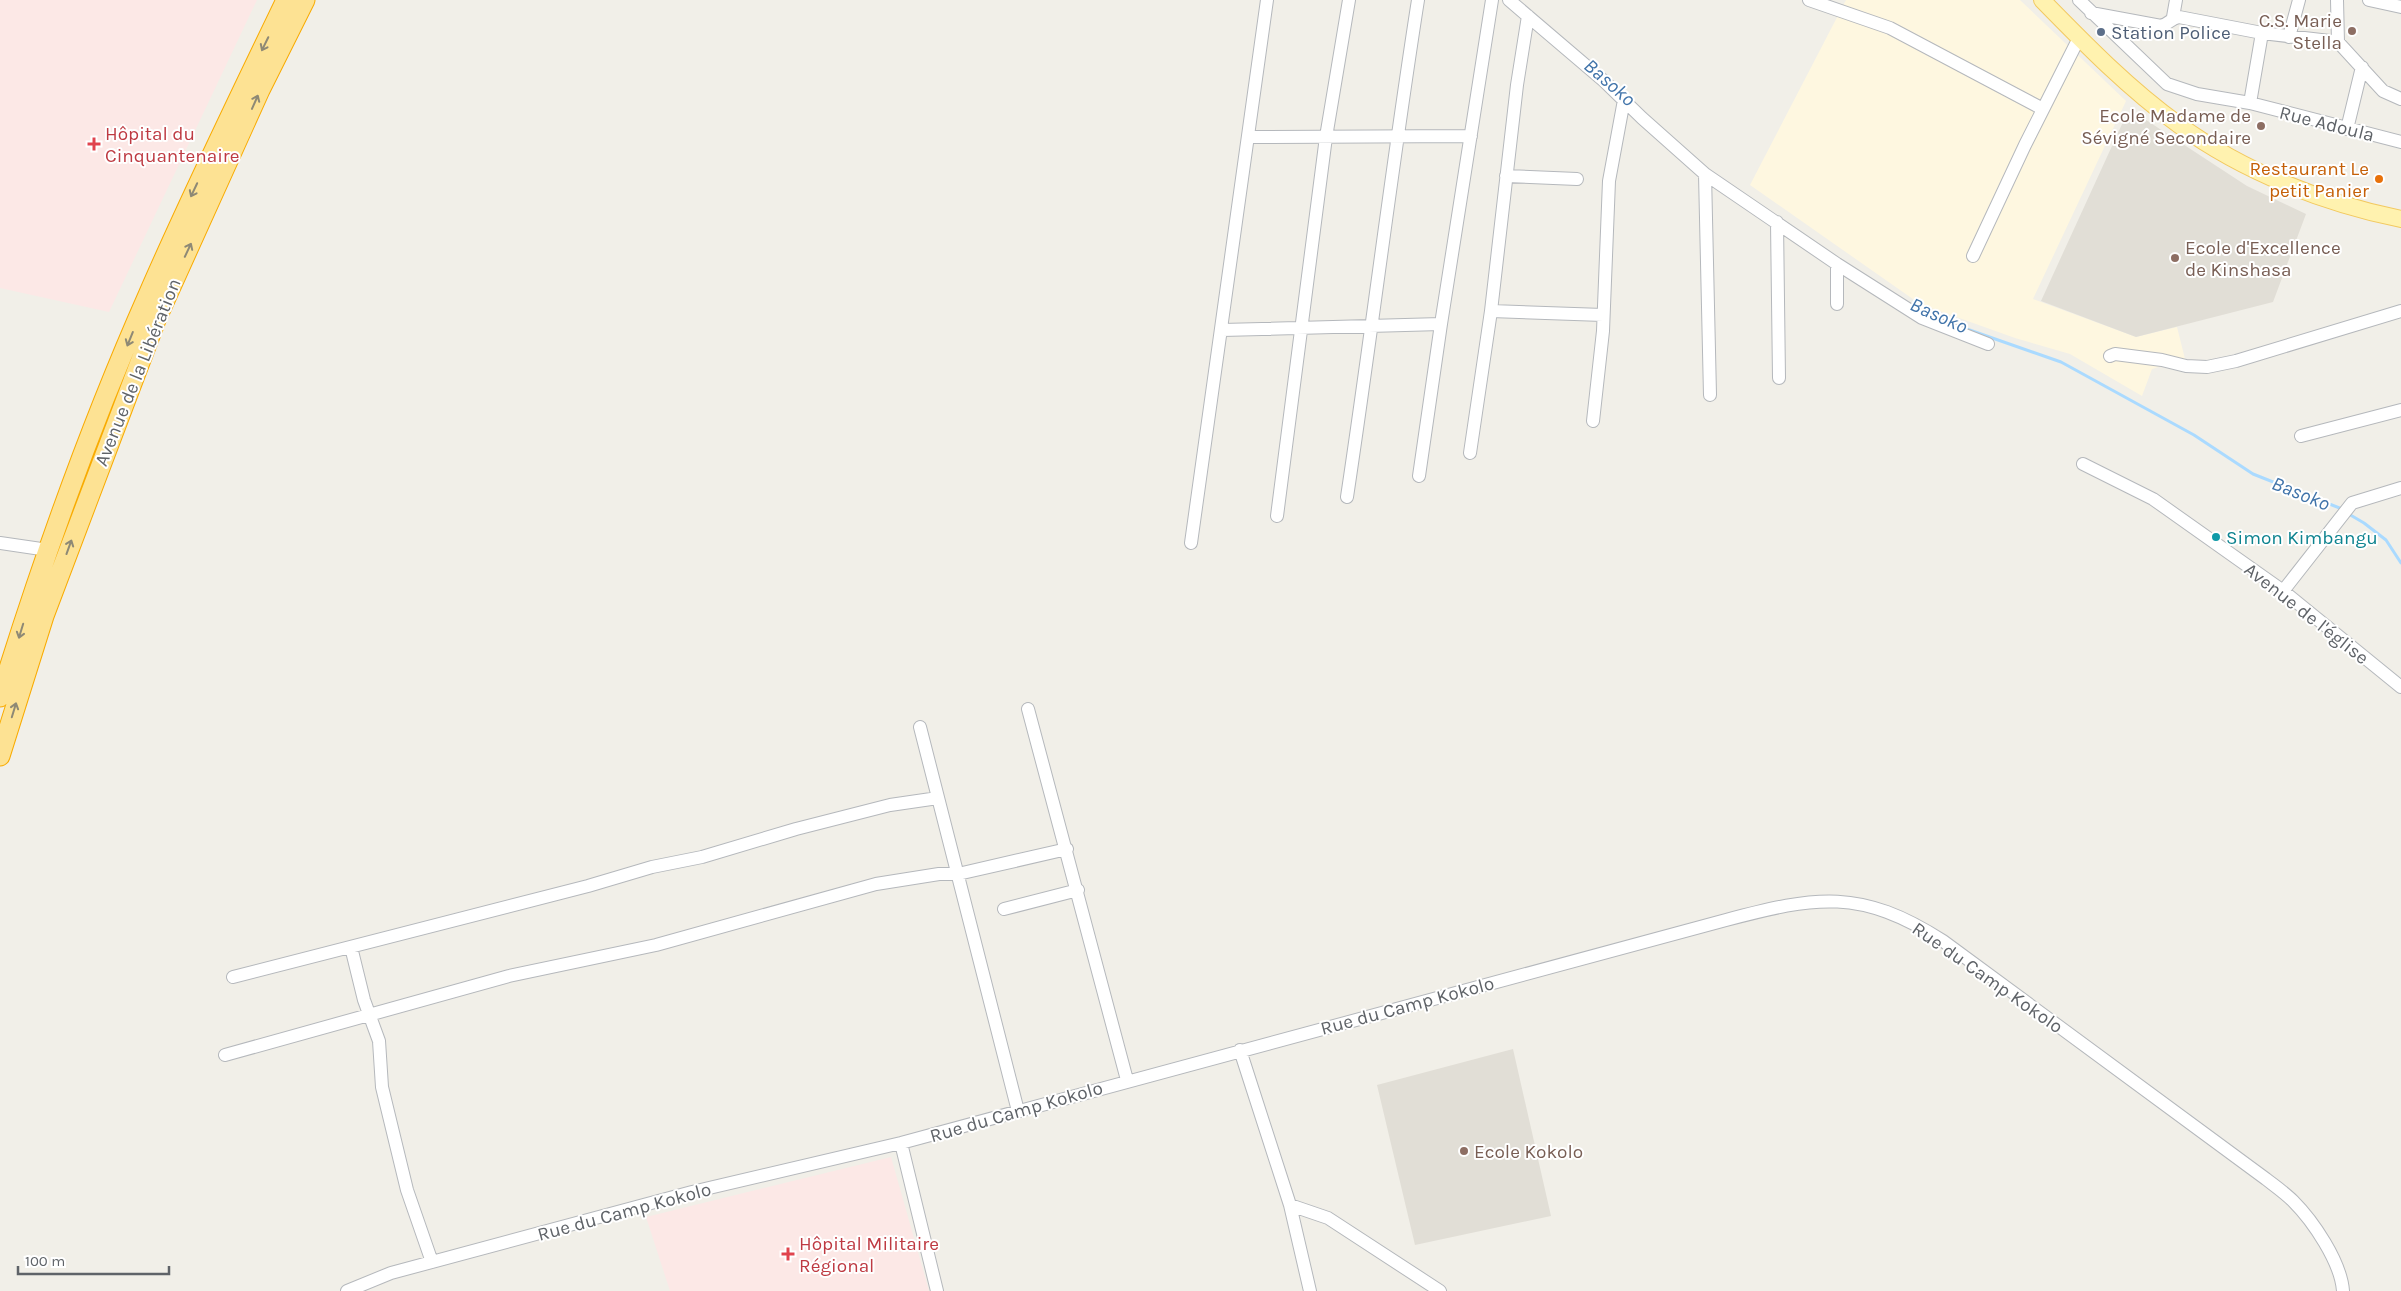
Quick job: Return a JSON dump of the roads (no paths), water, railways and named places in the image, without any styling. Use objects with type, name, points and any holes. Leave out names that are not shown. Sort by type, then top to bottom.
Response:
[{"type":"highway","name":"Avenue de la Libération","points":[[0,697],[48,550],[148,295],[194,190],[286,0]]},
{"type":"highway","name":"Avenue de la Libération","points":[[0,756],[44,616],[156,320],[260,90],[304,0]]},
{"type":"main road","points":[[2042,0],[2079,38],[2146,98],[2178,124],[2235,159],[2319,196],[2401,219]]},
{"type":"street","points":[[1191,543],[1268,0]]},
{"type":"street","points":[[1277,516],[1326,137],[1349,0]]},
{"type":"street","points":[[1347,497],[1373,325],[1396,136],[1418,0]]},
{"type":"street","points":[[1419,476],[1492,0]]},
{"type":"street","points":[[1509,0],[1624,100],[1705,174],[1837,264],[1922,318],[1988,344]]},
{"type":"street","points":[[1809,0],[1890,28],[2043,109]]},
{"type":"street","name":"Rue Adoula","points":[[2079,0],[2167,84],[2196,94],[2250,103],[2401,142]]},
{"type":"street","points":[[2174,18],[2176,0]]},
{"type":"street","points":[[2289,38],[2299,0]]},
{"type":"street","points":[[2337,0],[2338,42]]},
{"type":"street","points":[[2369,0],[2401,7]]},
{"type":"street","points":[[2091,13],[2161,26],[2179,17],[2289,38],[2338,42],[2383,91],[2401,99]]},
{"type":"street","points":[[1470,453],[1491,311],[1506,176],[1528,16]]},
{"type":"street","points":[[2250,103],[2262,33]]},
{"type":"street","points":[[1973,256],[2079,38]]},
{"type":"street","points":[[2347,129],[2362,67]]},
{"type":"street","points":[[1593,421],[1603,315],[1609,181],[1624,100]]},
{"type":"street","points":[[1248,137],[1471,136]]},
{"type":"street","points":[[1705,174],[1710,395]]},
{"type":"street","points":[[1506,176],[1577,180]]},
{"type":"street","points":[[1777,222],[1779,378]]},
{"type":"street","points":[[1837,264],[1837,304]]},
{"type":"street","points":[[1491,311],[1603,315]]},
{"type":"street","points":[[2110,356],[2134,356],[2186,366],[2207,367],[2236,361],[2401,311]]},
{"type":"street","points":[[1222,330],[1441,324]]},
{"type":"street","points":[[2301,436],[2401,410]]},
{"type":"street","name":"Avenue de l'église","points":[[2084,464],[2153,499],[2283,591],[2401,687]]},
{"type":"street","points":[[2283,591],[2352,503],[2401,488]]},
{"type":"street","points":[[0,543],[48,550]]},
{"type":"street","points":[[1028,709],[1078,890],[1127,1080]]},
{"type":"street","points":[[920,727],[1018,1111]]},
{"type":"street","points":[[233,977],[588,886],[652,867],[702,857],[796,829],[890,805],[938,798]]},
{"type":"street","points":[[225,1055],[371,1016],[509,976],[656,945],[876,884],[930,875],[958,874],[1067,849]]},
{"type":"street","points":[[1004,909],[1078,890]]},
{"type":"street","name":"Rue du Camp Kokolo","points":[[347,1291],[386,1275],[692,1192],[901,1143],[1127,1080],[1777,907],[1809,902],[1863,903],[1892,912],[1915,923],[1943,941],[2210,1137],[2292,1200],[2315,1228],[2332,1257],[2343,1291]]},
{"type":"street","points":[[351,947],[364,1000],[379,1041],[382,1087],[408,1190],[432,1262]]},
{"type":"street","points":[[1240,1050],[1290,1205],[1310,1291]]},
{"type":"street","points":[[901,1143],[937,1291]]},
{"type":"street","points":[[1290,1205],[1328,1218],[1440,1291]]},
{"type":"waterway","name":"Basoko","points":[[1961,327],[2061,362],[2194,435],[2253,474],[2342,509]]},
{"type":"waterway","name":"Basoko","points":[[2347,513],[2386,540],[2401,563]]},
{"type":"place","name":"C.S. Marie Stella","points":[[2352,31]]},
{"type":"place","name":"Station Police","points":[[2101,32]]},
{"type":"place","name":"Ecole Madame de Sévigné Secondaire","points":[[2261,126]]},
{"type":"place","name":"Hôpital du Cinquantenaire","points":[[94,144]]},
{"type":"place","name":"Restaurant Le petit Panier","points":[[2379,179]]},
{"type":"place","name":"Ecole d'Excellence de Kinshasa","points":[[2175,258]]},
{"type":"place","name":"Simon Kimbangu","points":[[2216,537]]},
{"type":"place","name":"Ecole Kokolo","points":[[1464,1151]]},
{"type":"place","name":"Hôpital Militaire Régional","points":[[788,1254]]}]
